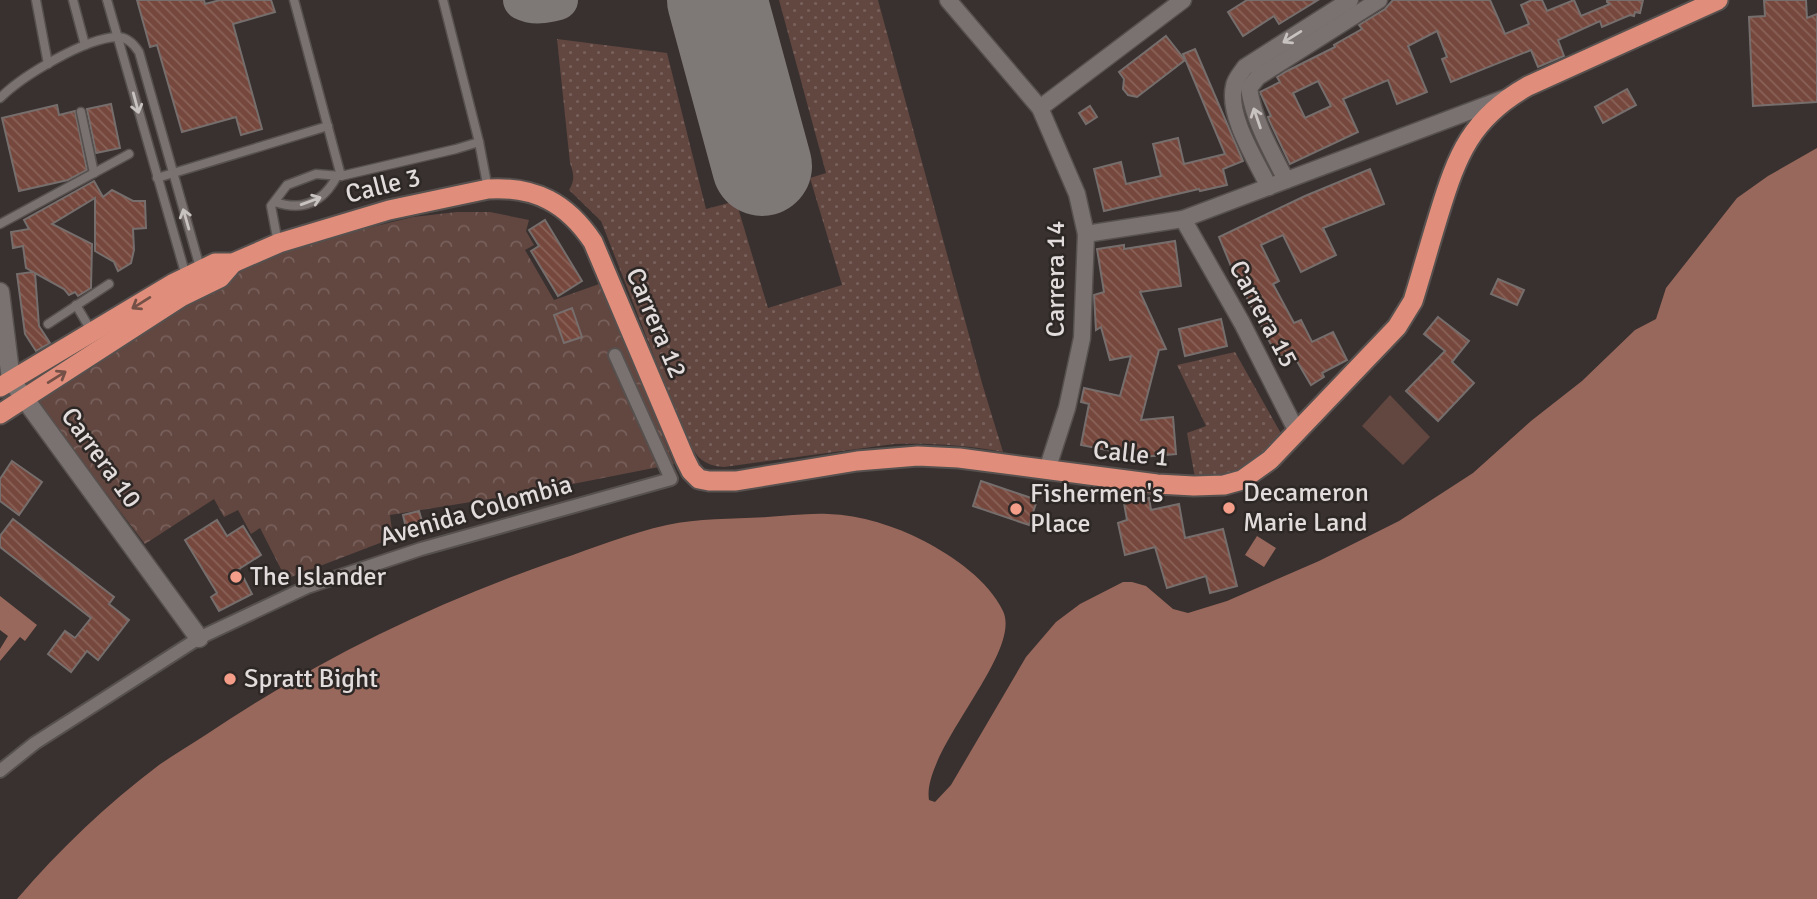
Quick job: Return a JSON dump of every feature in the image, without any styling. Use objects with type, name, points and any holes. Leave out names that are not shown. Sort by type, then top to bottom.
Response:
[{"type":"highway","name":"Calle 1","points":[[699,479],[736,481],[857,461],[918,456],[959,458],[1171,485],[1224,485],[1242,480],[1270,460],[1397,327],[1406,314],[1413,302],[1454,166],[1486,116],[1510,96],[1718,0]]},
{"type":"highway","name":"Calle 3","points":[[0,414],[98,341],[196,280],[215,263],[233,262],[279,243],[389,210],[488,189],[522,190],[549,199]]},
{"type":"highway","name":"Carrera 12","points":[[549,199],[568,211],[582,225],[593,242],[685,459],[699,479]]},
{"type":"highway","name":"Calle 3","points":[[6,384],[98,341]]},
{"type":"street","name":"Carrera 14","points":[[948,0],[1040,108],[1077,194],[1086,234],[1082,338],[1067,408],[1047,470]]},
{"type":"street","points":[[1269,187],[1237,121],[1233,101],[1242,86],[1245,67],[1350,0]]},
{"type":"street","points":[[1242,86],[1379,0]]},
{"type":"street","points":[[1040,108],[1181,1]]},
{"type":"street","points":[[1242,86],[1252,104],[1262,134],[1286,180]]},
{"type":"street","points":[[1086,234],[1183,219],[1510,96]]},
{"type":"street","name":"Carrera 15","points":[[1183,219],[1242,323],[1297,432]]},
{"type":"street","name":"Carrera 10","points":[[0,292],[6,384],[24,398],[199,638]]},
{"type":"street","name":"Avenida Colombia","points":[[0,771],[36,743],[199,638],[307,587],[421,549],[671,479],[615,355]]},
{"type":"lane","points":[[36,0],[48,64]]},
{"type":"lane","points":[[73,0],[85,45]]},
{"type":"lane","points":[[107,0],[157,178],[196,280]]},
{"type":"lane","points":[[275,202],[292,206],[311,202],[330,190],[339,176],[294,0]]},
{"type":"lane","points":[[443,0],[479,142],[488,189]]},
{"type":"lane","points":[[0,98],[10,88],[48,64],[85,45],[117,37],[130,41],[139,52],[173,173],[196,280]]},
{"type":"lane","points":[[0,88],[10,88]]},
{"type":"lane","points":[[81,112],[94,173]]},
{"type":"lane","points":[[157,178],[328,126]]},
{"type":"lane","points":[[279,243],[271,210],[272,204],[287,185],[316,174],[339,176],[479,142]]},
{"type":"lane","points":[[0,224],[129,154]]},
{"type":"lane","points":[[48,324],[109,284]]},
{"type":"lane","points":[[76,305],[98,341]]},
{"type":"green space","points":[[779,0],[878,0],[1003,452],[948,445],[894,444],[724,467],[702,460],[683,430],[601,221],[569,190],[573,174],[557,39],[667,53],[706,209],[736,201],[768,308],[842,285],[810,178],[826,173]]},
{"type":"green space","points":[[457,212],[490,212],[529,220],[526,231],[534,245],[525,250],[554,300],[602,283],[674,464],[527,493],[390,515],[393,538],[286,579],[260,528],[251,534],[238,510],[224,517],[214,499],[145,544],[34,399],[193,298],[256,263],[326,238],[413,217]]},
{"type":"green space","points":[[1235,352],[1283,437],[1244,468],[1223,475],[1195,478],[1187,433],[1206,426],[1177,365]]},
{"type":"green space","points":[[1390,395],[1430,437],[1403,465],[1362,426]]},
{"type":"shaded area","points":[[1817,148],[1817,899],[17,899],[84,828],[139,780],[288,683],[419,615],[511,577],[626,536],[691,521],[820,514],[865,519],[901,531],[935,547],[969,570],[989,589],[1003,611],[1005,629],[999,651],[940,756],[931,780],[929,800],[935,802],[951,785],[1026,657],[1056,622],[1080,604],[1123,582],[1132,582],[1146,586],[1173,609],[1188,613],[1227,601],[1319,561],[1399,521],[1473,473],[1531,421],[1582,381],[1635,330],[1656,319],[1666,288],[1737,198],[1768,176]]},
{"type":"shaded area","points":[[1257,536],[1276,548],[1264,567],[1245,555]]},
{"type":"shaded area","points":[[0,596],[37,625],[25,641],[20,637],[0,661],[0,649],[8,636],[0,630]]},
{"type":"building","points":[[137,0],[204,0],[205,4],[220,0],[271,0],[275,12],[233,24],[262,129],[241,135],[236,117],[182,132],[157,45],[150,47]]},
{"type":"building","points":[[1247,0],[1318,0],[1279,24],[1274,16],[1243,36],[1228,12]]},
{"type":"building","points":[[1393,0],[1490,0],[1505,34],[1529,24],[1521,5],[1532,0],[1542,0],[1547,11],[1574,0],[1581,16],[1610,4],[1607,0],[1643,0],[1640,13],[1635,12],[1634,16],[1630,15],[1602,27],[1600,21],[1558,40],[1564,56],[1538,67],[1531,50],[1451,82],[1442,59],[1447,57],[1437,31],[1408,46],[1427,92],[1397,104],[1388,80],[1343,99],[1358,132],[1290,164],[1269,120],[1268,117],[1271,116],[1260,92],[1280,82],[1277,77],[1287,71],[1335,47],[1334,45],[1362,29],[1359,25],[1385,9]],"holes":[[[1318,81],[1331,106],[1305,118],[1293,93]]]},
{"type":"building","points":[[1764,0],[1806,0],[1807,18],[1817,14],[1817,102],[1753,106],[1749,17],[1765,16]]},
{"type":"building","points":[[1166,36],[1185,60],[1137,97],[1128,95],[1123,89],[1124,79],[1119,72]]},
{"type":"building","points":[[1195,49],[1243,161],[1223,169],[1227,185],[1104,211],[1094,169],[1121,162],[1126,184],[1161,176],[1153,144],[1178,138],[1184,164],[1225,154],[1183,54]]},
{"type":"building","points":[[1627,89],[1636,105],[1603,123],[1595,107]]},
{"type":"building","points":[[111,104],[120,148],[96,153],[87,109]]},
{"type":"building","points":[[57,105],[59,115],[75,111],[87,170],[68,180],[19,191],[2,118]]},
{"type":"building","points":[[1090,106],[1097,117],[1086,124],[1079,113]]},
{"type":"building","points":[[1370,169],[1384,204],[1323,228],[1336,255],[1301,272],[1283,235],[1261,245],[1279,281],[1273,284],[1294,323],[1301,320],[1312,342],[1333,332],[1347,360],[1322,373],[1324,377],[1311,385],[1291,351],[1278,358],[1233,271],[1219,237]]},
{"type":"building","points":[[94,181],[103,197],[112,190],[133,201],[145,201],[146,228],[133,229],[134,250],[131,263],[118,271],[114,262],[95,251],[95,198],[52,224],[92,244],[91,288],[78,296],[75,292],[69,295],[64,289],[35,273],[39,326],[50,343],[36,351],[25,334],[17,274],[33,272],[26,268],[23,246],[13,248],[11,232],[29,229],[24,220]]},
{"type":"building","points":[[545,220],[582,281],[558,296],[531,251],[539,246],[529,230]]},
{"type":"building","points":[[1175,241],[1181,286],[1140,292],[1166,349],[1159,350],[1141,420],[1173,417],[1176,454],[1142,457],[1081,445],[1089,404],[1081,402],[1084,388],[1120,396],[1131,356],[1110,360],[1101,327],[1096,330],[1094,295],[1104,292],[1097,249],[1124,245],[1124,249]]},
{"type":"building","points":[[1498,279],[1524,290],[1517,305],[1491,294]]},
{"type":"building","points":[[572,308],[582,337],[564,343],[554,315]]},
{"type":"building","points":[[1438,317],[1469,341],[1452,362],[1474,383],[1438,421],[1406,391],[1445,351],[1424,334]]},
{"type":"building","points":[[1221,319],[1227,346],[1185,356],[1179,329]]},
{"type":"building","points":[[12,461],[42,482],[19,515],[0,501],[0,479]]},
{"type":"building","points":[[981,481],[1037,500],[1029,525],[973,506]]},
{"type":"building","points":[[1149,498],[1151,510],[1179,504],[1185,538],[1223,529],[1237,586],[1210,593],[1206,576],[1167,588],[1155,547],[1125,555],[1118,523],[1127,520],[1124,503]]},
{"type":"building","points":[[419,511],[424,528],[407,532],[403,515]]},
{"type":"building","points":[[13,519],[114,597],[109,604],[129,620],[98,660],[87,651],[71,672],[48,654],[65,631],[75,638],[91,618],[0,547],[0,536]]},
{"type":"building","points":[[217,520],[227,536],[243,526],[261,555],[239,569],[252,594],[219,611],[211,597],[217,593],[185,540]]},
{"type":"taxiway","points":[[523,0],[536,3],[558,0]]},
{"type":"taxiway","points":[[710,0],[721,15]]},
{"type":"runway","points":[[717,0],[762,166]]},
{"type":"place","name":"Decameron Marie Land","points":[[1229,508]]},
{"type":"place","name":"Fishermen's Place","points":[[1016,509]]},
{"type":"place","name":"The Islander","points":[[236,577]]},
{"type":"place","name":"Spratt Bight","points":[[230,679]]}]
